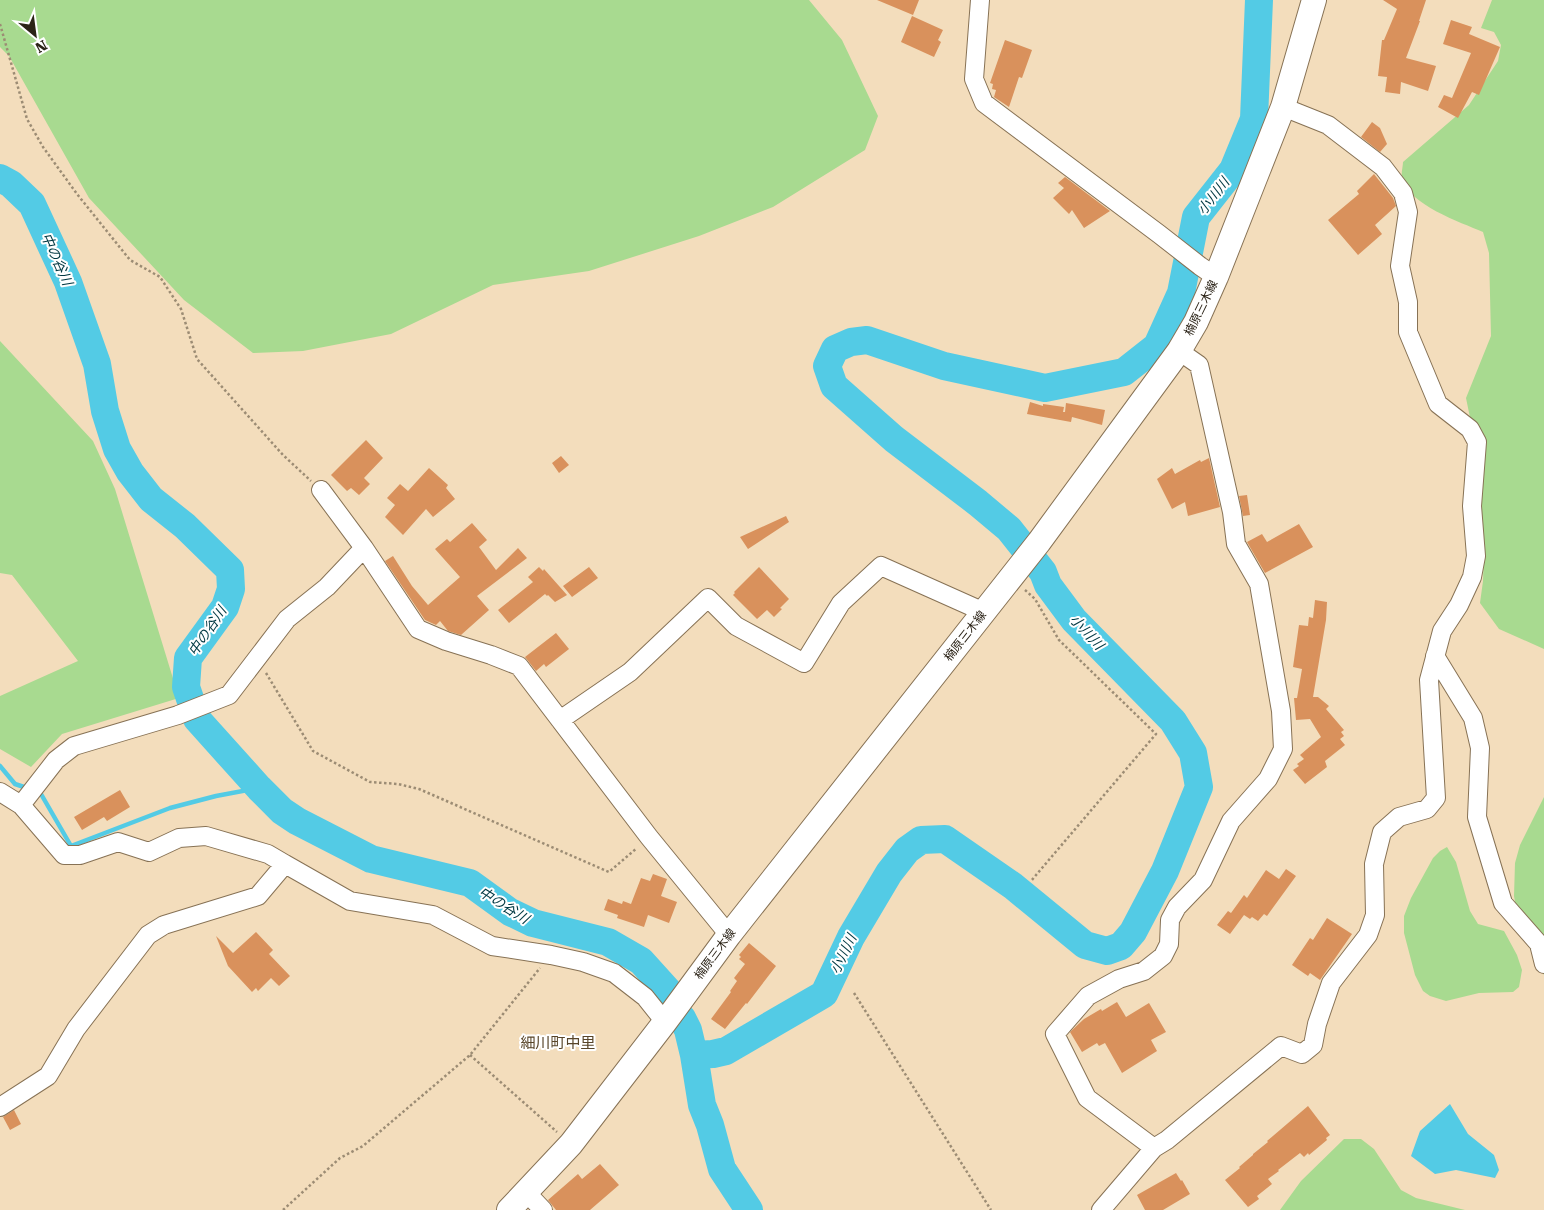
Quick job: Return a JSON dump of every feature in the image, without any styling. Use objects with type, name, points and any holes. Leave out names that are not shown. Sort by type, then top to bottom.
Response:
[{"type":"main road","name":"楠原三木線","points":[[509,1210],[571,1144],[665,1022],[728,935],[1039,542],[1179,351],[1196,322],[1208,272],[1283,107],[1314,0]]},
{"type":"street","points":[[980,0],[974,79],[984,103],[1208,272]]},
{"type":"street","points":[[1101,1210],[1154,1148],[1167,1140],[1281,1046],[1302,1054],[1312,1045],[1331,983],[1368,935],[1375,915],[1374,864],[1382,832],[1398,817],[1427,809],[1436,798],[1429,680],[1442,631],[1459,605],[1472,577],[1476,556],[1472,506],[1477,442],[1470,429],[1438,404],[1408,332],[1408,302],[1400,266],[1408,212],[1403,193],[1382,167],[1328,125],[1283,107]]},
{"type":"street","points":[[1154,1148],[1087,1098],[1055,1034],[1088,996],[1119,979],[1144,971],[1164,956],[1169,944],[1170,920],[1177,907],[1203,880],[1231,821],[1268,779],[1283,749],[1281,711],[1259,584],[1236,544],[1232,512],[1199,365],[1179,351]]},
{"type":"street","points":[[321,490],[364,548],[418,629],[446,641],[519,666],[649,837],[728,935]]},
{"type":"street","points":[[24,802],[56,760],[74,746],[178,715],[229,695],[287,619],[327,588],[364,548]]},
{"type":"street","points":[[560,720],[630,672],[708,598],[736,626],[804,663],[840,603],[881,566],[984,612]]},
{"type":"street","points":[[1435,656],[1473,718],[1480,748],[1477,817],[1503,903],[1539,944],[1544,964]]},
{"type":"street","points":[[0,792],[24,802],[64,855],[80,855],[118,842],[149,852],[179,838],[206,836],[268,854],[350,901],[433,915],[492,946],[583,962],[614,973],[645,997],[665,1022]]},
{"type":"street","points":[[0,1107],[48,1076],[76,1029],[148,935],[164,925],[258,896],[285,864]]},
{"type":"street","points":[[526,1192],[543,1210]]},
{"type":"path","points":[[0,24],[28,119],[43,146],[77,194],[130,260],[160,277],[182,309],[197,359],[283,455],[321,490]]},
{"type":"path","points":[[1012,577],[1035,599],[1059,640],[1156,734],[1031,881]]},
{"type":"path","points":[[257,658],[313,751],[370,782],[398,784],[419,789],[609,872],[649,837]]},
{"type":"path","points":[[283,1210],[340,1158],[363,1146],[470,1055],[550,956]]},
{"type":"path","points":[[854,993],[991,1210]]},
{"type":"path","points":[[470,1055],[571,1144]]},
{"type":"green space","points":[[0,0],[809,0],[842,40],[878,116],[865,150],[773,207],[699,236],[589,271],[493,285],[391,334],[303,351],[253,353],[184,300],[89,198],[9,56],[0,47]]},
{"type":"green space","points":[[1492,0],[1544,0],[1544,649],[1499,629],[1480,603],[1484,548],[1476,447],[1466,398],[1491,336],[1489,253],[1483,232],[1449,218],[1425,204],[1414,196],[1402,178],[1403,162],[1469,105],[1498,61],[1501,45],[1494,32],[1481,28]]},
{"type":"green space","points":[[0,341],[93,441],[115,489],[179,698],[62,734],[31,767],[0,749],[0,696],[78,661],[12,575],[0,573]]},
{"type":"green space","points":[[1544,797],[1544,975],[1535,960],[1522,929],[1514,896],[1515,863],[1520,845]]},
{"type":"green space","points":[[1447,847],[1456,862],[1470,911],[1478,924],[1504,931],[1517,955],[1522,970],[1519,987],[1513,992],[1479,993],[1446,1001],[1430,996],[1423,991],[1415,975],[1404,933],[1404,916],[1411,898],[1433,858]]},
{"type":"green space","points":[[1344,1139],[1361,1139],[1374,1149],[1401,1190],[1416,1198],[1465,1210],[1280,1210],[1301,1181]]},
{"type":"water","points":[[1450,1104],[1468,1134],[1494,1155],[1499,1170],[1495,1178],[1456,1170],[1435,1174],[1411,1156],[1420,1131]]},
{"type":"building","points":[[877,0],[919,0],[913,15]]},
{"type":"building","points":[[1383,0],[1426,0],[1406,58],[1436,66],[1428,91],[1401,82],[1400,94],[1385,92],[1387,77],[1378,76],[1382,40],[1384,40],[1397,9]]},
{"type":"building","points":[[912,16],[943,30],[938,40],[941,42],[934,57],[901,42]]},
{"type":"building","points":[[1451,20],[1472,27],[1469,34],[1500,47],[1479,95],[1472,92],[1458,118],[1438,107],[1444,95],[1452,98],[1471,53],[1443,44]]},
{"type":"building","points":[[1005,40],[1032,50],[1022,78],[1019,77],[1009,107],[994,97],[996,90],[992,89],[993,84],[990,83]]},
{"type":"building","points":[[1372,122],[1380,128],[1387,144],[1380,152],[1361,137]]},
{"type":"building","points":[[1374,174],[1393,198],[1396,206],[1375,225],[1382,234],[1358,255],[1328,220],[1359,194],[1357,191]]},
{"type":"building","points":[[1065,177],[1110,211],[1084,228],[1072,210],[1069,214],[1053,198],[1064,188],[1058,183]]},
{"type":"building","points":[[1030,402],[1043,406],[1043,404],[1064,407],[1063,412],[1065,412],[1066,403],[1105,410],[1102,425],[1072,417],[1071,422],[1027,414]]},
{"type":"building","points":[[366,440],[383,458],[364,478],[370,484],[359,495],[351,488],[347,491],[331,475]]},
{"type":"building","points":[[561,456],[569,465],[559,473],[552,463]]},
{"type":"building","points":[[1209,458],[1220,507],[1188,516],[1185,502],[1172,509],[1157,479],[1172,468],[1175,474],[1200,460],[1201,462]]},
{"type":"building","points":[[429,468],[448,485],[446,488],[455,499],[433,517],[426,509],[403,535],[385,517],[395,505],[387,498],[400,484],[408,491]]},
{"type":"building","points":[[1247,495],[1250,515],[1243,516],[1239,496]]},
{"type":"building","points":[[786,516],[789,522],[748,549],[740,537]]},
{"type":"building","points":[[472,523],[487,540],[479,547],[496,570],[518,548],[527,558],[477,596],[489,610],[461,635],[448,631],[440,621],[436,625],[425,620],[385,561],[393,556],[412,586],[428,605],[460,577],[435,549],[447,539],[450,542]]},
{"type":"building","points":[[1299,524],[1313,547],[1265,573],[1247,542],[1262,534],[1267,542]]},
{"type":"building","points":[[539,567],[543,571],[544,569],[567,595],[555,602],[545,594],[509,623],[498,610],[533,582],[528,577]]},
{"type":"building","points":[[589,567],[598,578],[572,597],[563,586]]},
{"type":"building","points":[[759,567],[789,599],[774,617],[767,610],[757,619],[733,595]]},
{"type":"building","points":[[1315,600],[1327,602],[1326,620],[1313,697],[1318,697],[1329,706],[1326,709],[1344,730],[1341,732],[1344,736],[1340,739],[1345,745],[1325,761],[1327,767],[1305,784],[1293,770],[1304,759],[1300,755],[1321,737],[1310,719],[1296,720],[1294,698],[1297,698],[1302,669],[1293,667],[1299,625],[1308,626],[1309,617],[1313,618]]},
{"type":"building","points":[[556,633],[569,649],[546,667],[544,664],[536,671],[525,657]]},
{"type":"building","points":[[120,790],[130,807],[107,821],[104,817],[82,830],[74,817]]},
{"type":"building","points":[[1286,869],[1296,876],[1267,916],[1264,914],[1258,921],[1244,915],[1230,934],[1217,925],[1228,911],[1231,913],[1244,895],[1247,898],[1266,870],[1279,879]]},
{"type":"building","points":[[653,874],[667,879],[661,896],[677,902],[669,923],[648,915],[644,927],[617,918],[618,915],[604,910],[608,899],[622,904],[623,901],[631,904],[641,878],[650,881]]},
{"type":"building","points":[[1327,918],[1352,934],[1320,980],[1310,973],[1308,976],[1292,965],[1310,938],[1313,940]]},
{"type":"building","points":[[256,932],[273,950],[269,954],[290,976],[279,986],[271,978],[258,991],[256,988],[252,992],[228,966],[216,936],[233,953]]},
{"type":"building","points":[[749,943],[776,966],[725,1029],[711,1019],[737,981],[734,978],[745,964],[739,959],[741,957],[739,955]]},
{"type":"building","points":[[1117,1002],[1126,1017],[1149,1003],[1166,1032],[1151,1040],[1157,1051],[1122,1073],[1105,1043],[1099,1046],[1097,1043],[1082,1052],[1070,1032],[1084,1019]]},
{"type":"building","points":[[1308,1106],[1330,1135],[1326,1138],[1327,1140],[1309,1155],[1308,1153],[1304,1157],[1300,1153],[1278,1170],[1268,1179],[1272,1184],[1257,1196],[1259,1199],[1248,1207],[1225,1180]]},
{"type":"building","points":[[14,1110],[21,1124],[10,1130],[3,1117]]},
{"type":"building","points":[[600,1164],[619,1185],[590,1210],[556,1210],[548,1200],[578,1174],[582,1179]]},
{"type":"building","points":[[1176,1173],[1190,1194],[1163,1210],[1145,1210],[1137,1195]]},
{"type":"waterway","name":"小川川","points":[[749,1210],[722,1169],[710,1125],[702,1105],[694,1055],[726,1051],[824,994],[851,937],[889,873],[907,850],[921,840],[945,839],[1013,886],[1085,945],[1107,951],[1121,946],[1133,932],[1165,871],[1199,787],[1193,753],[1173,721],[1074,620],[1048,585],[1043,572],[1009,529],[894,439],[834,386],[827,366],[835,349],[851,342],[867,340],[944,366],[1045,388],[1124,372],[1157,346],[1181,293],[1196,217],[1233,170],[1254,119],[1259,0]]},
{"type":"waterway","name":"中の谷川","points":[[0,178],[11,184],[32,204],[68,282],[97,364],[105,411],[117,449],[130,472],[151,499],[185,526],[230,570],[231,589],[225,607],[188,658],[186,687],[197,719],[259,788],[282,811],[297,821],[371,859],[470,883],[510,912],[533,923],[608,942],[641,961],[669,992]]},
{"type":"waterway","points":[[0,766],[15,784],[27,788]]},
{"type":"waterway","points":[[37,792],[41,794],[71,846],[170,808],[216,796],[259,788]]},
{"type":"waterway","name":"中の谷川","points":[[682,1018],[688,1030],[694,1055]]},
{"type":"district","name":"細川町中里","points":[[558,1043]]}]
